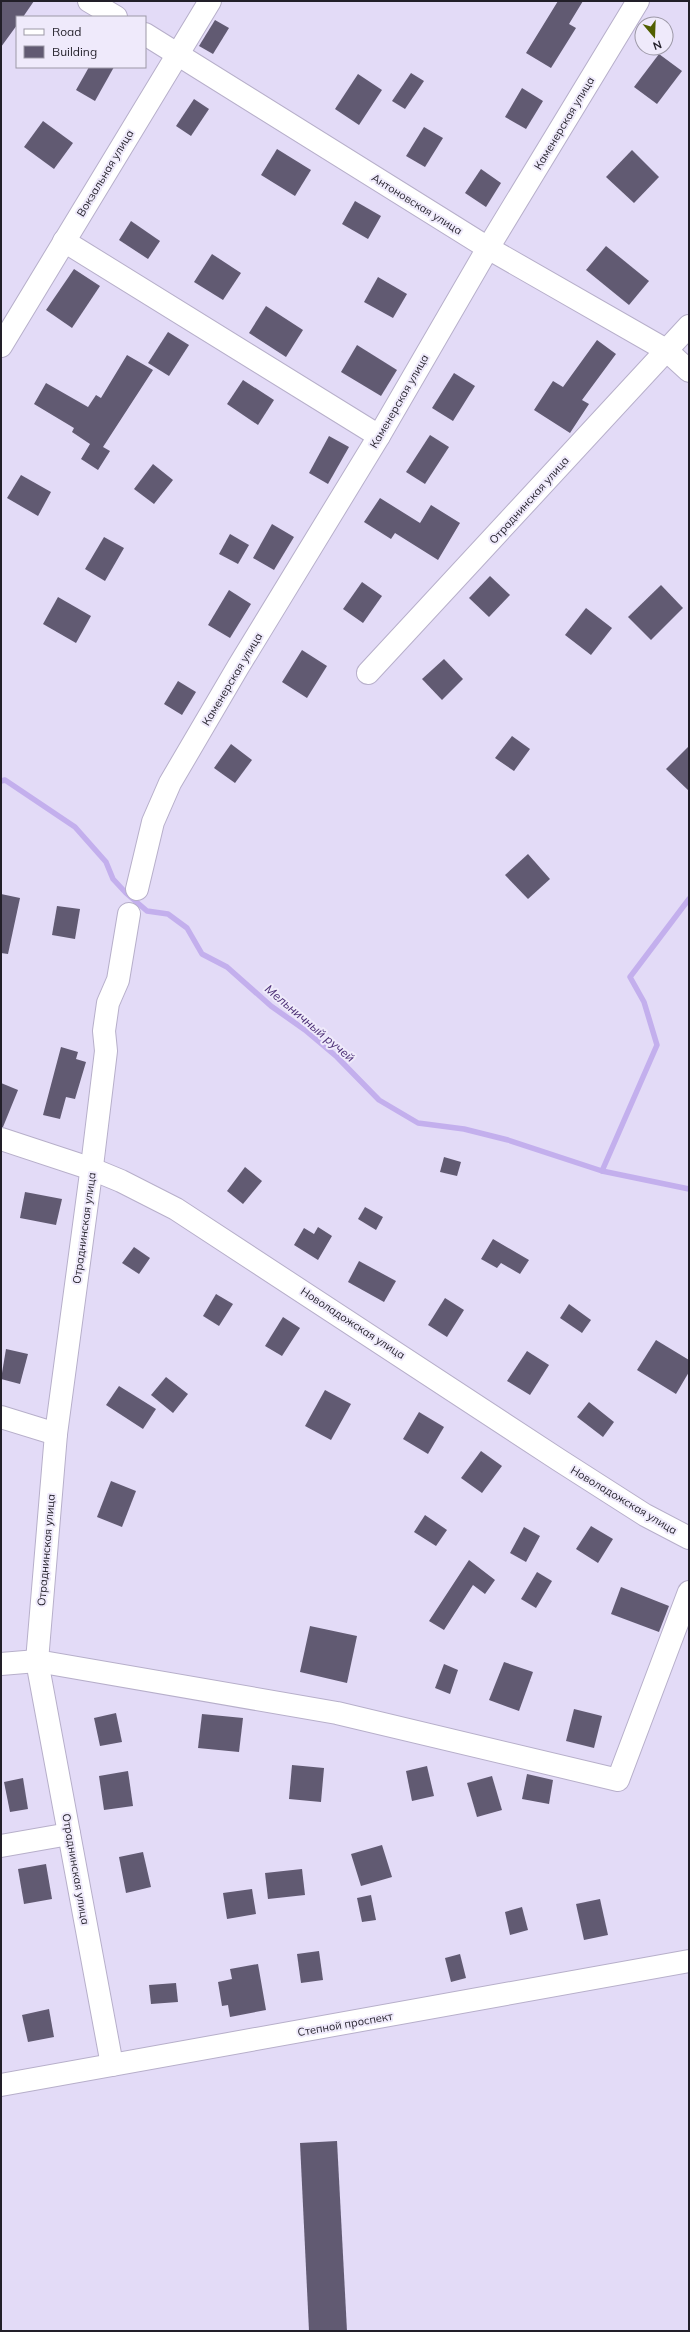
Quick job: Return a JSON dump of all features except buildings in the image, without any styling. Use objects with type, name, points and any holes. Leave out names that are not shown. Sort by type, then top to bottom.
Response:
[{"type":"street","points":[[89,1],[114,16]]},
{"type":"street","name":"Вокзальная улица","points":[[1,346],[210,1]]},
{"type":"street","name":"Каменерская улица","points":[[137,889],[153,822],[170,783],[238,667],[379,436],[488,248],[638,1]]},
{"type":"street","name":"Антоновская улица","points":[[146,35],[488,248],[666,350],[689,371]]},
{"type":"street","points":[[64,241],[379,436]]},
{"type":"street","name":"Отраднинская улица","points":[[368,673],[689,326]]},
{"type":"street","name":"Отраднинская улица","points":[[112,2065],[37,1661],[56,1434],[92,1169],[106,1050],[104,1031],[108,1003],[118,980],[129,914]]},
{"type":"street","name":"Новоладожская улица","points":[[1,1139],[92,1169],[121,1181],[176,1209],[559,1460],[645,1514],[689,1538]]},
{"type":"street","points":[[1,1418],[56,1434]]},
{"type":"street","points":[[1,1664],[37,1661],[337,1713],[618,1780],[689,1592]]},
{"type":"street","points":[[1,1846],[70,1834]]},
{"type":"street","name":"Степной проспект","points":[[1,2085],[351,2024],[689,1961]]},
{"type":"waterway","name":"Мельничный ручей","points":[[1,781],[5,780],[75,827],[106,862],[113,879],[126,893],[147,911],[168,914],[187,928],[202,954],[227,967],[271,1006],[305,1030],[337,1057],[379,1100],[418,1123],[464,1129],[508,1140],[602,1171],[689,1189]]},
{"type":"waterway","points":[[602,1171],[657,1045],[644,1002],[630,977],[689,899]]}]
